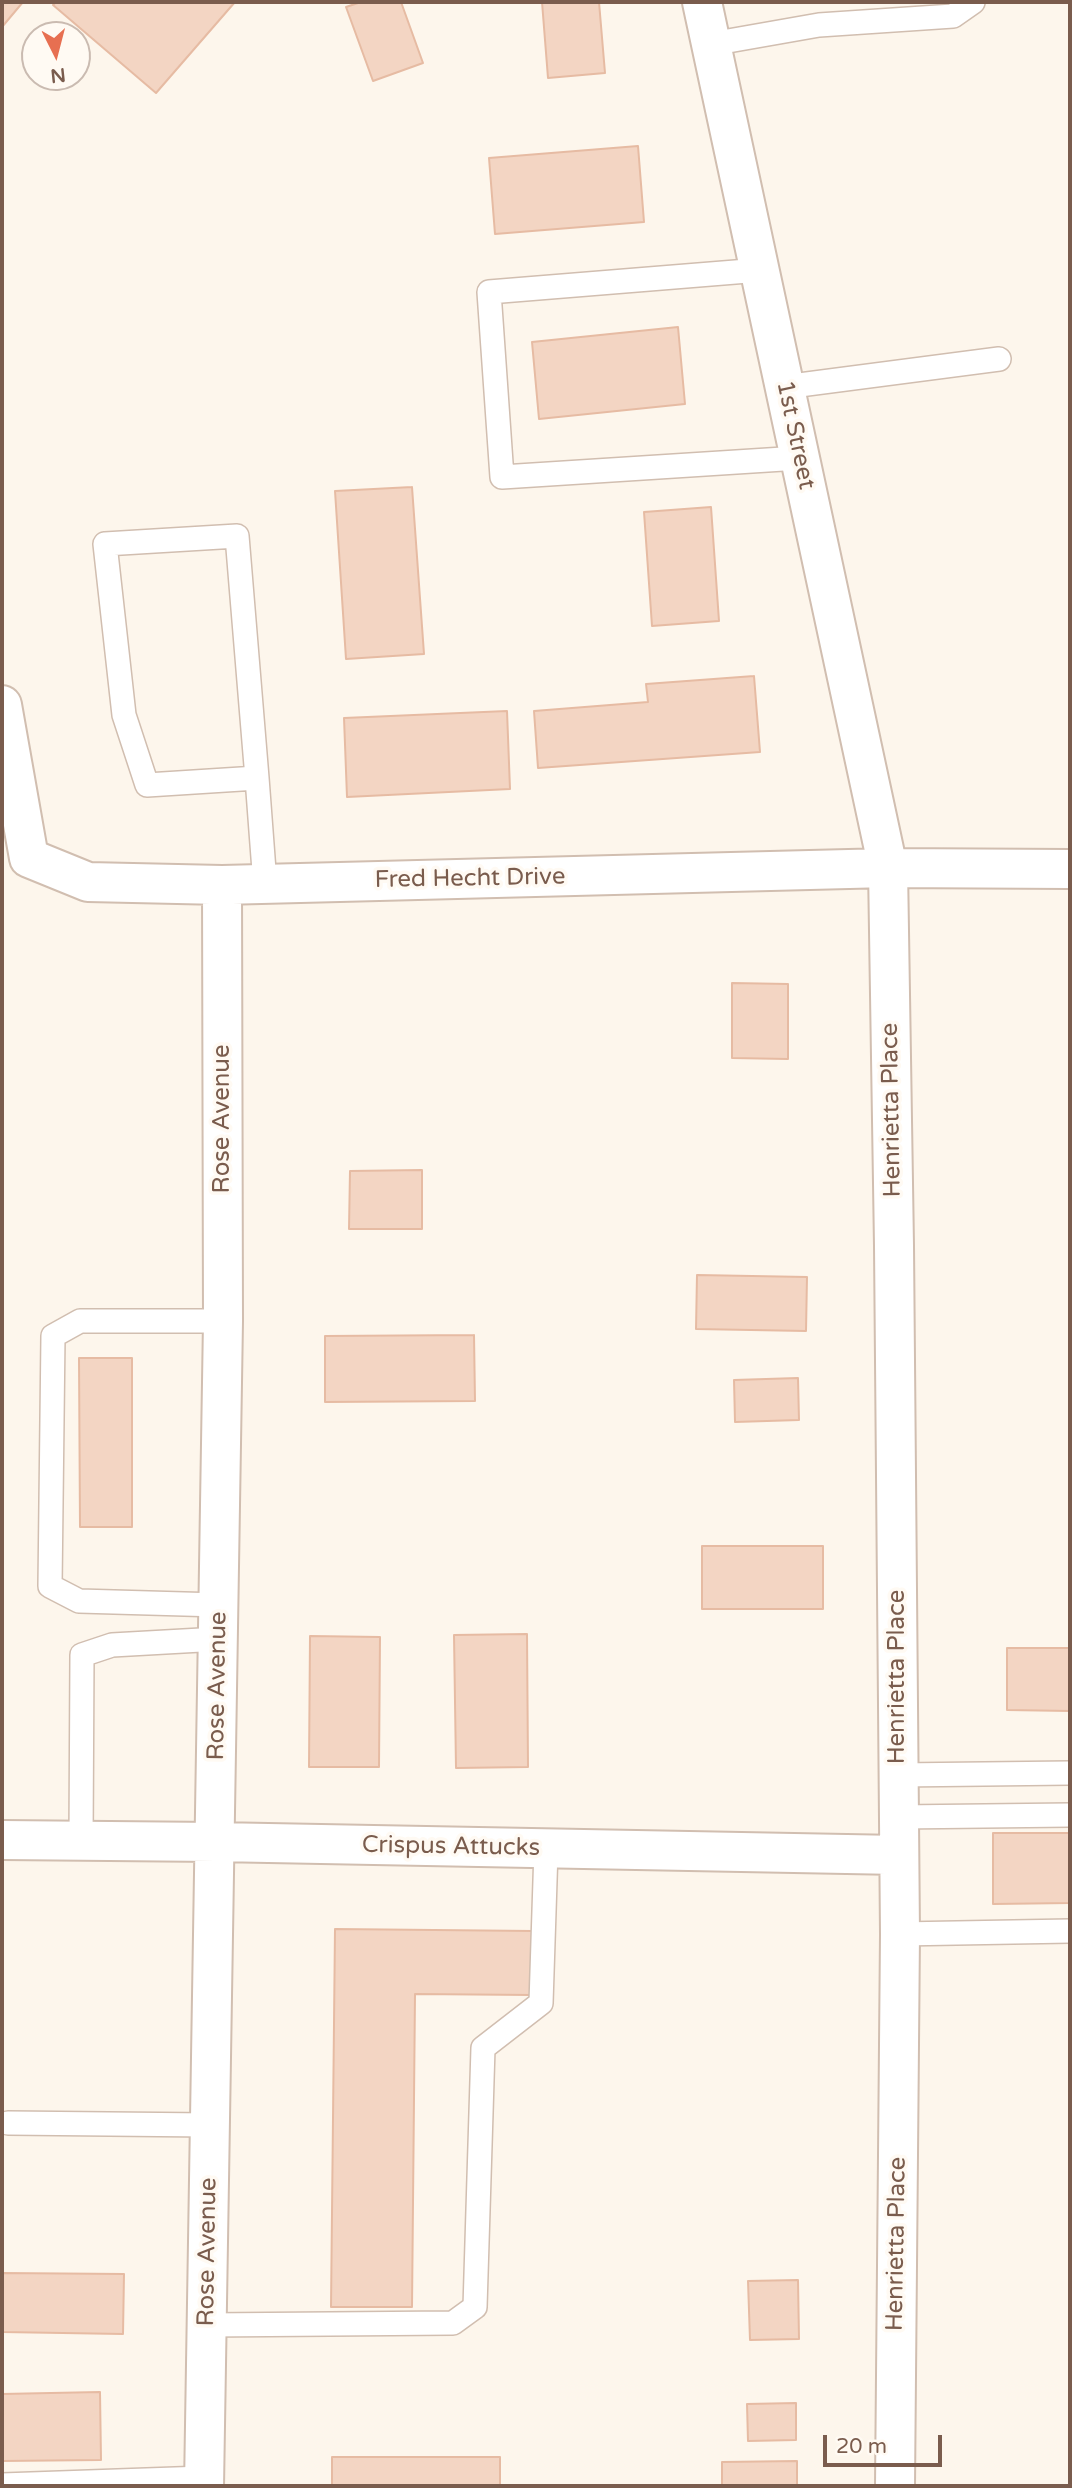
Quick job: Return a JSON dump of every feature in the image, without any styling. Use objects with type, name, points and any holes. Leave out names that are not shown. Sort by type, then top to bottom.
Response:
[{"type":"street","name":"1st Street","points":[[702,2],[888,868]]},
{"type":"street","name":"Fred Hecht Drive","points":[[2,705],[29,858],[88,882],[222,885],[888,868],[1070,869]]},
{"type":"street","name":"Henrietta Place","points":[[888,868],[901,1934],[895,2486]]},
{"type":"street","name":"Rose Avenue","points":[[204,2482],[223,1321],[222,885]]},
{"type":"street","name":"Crispus Attucks","points":[[2,1840],[899,1855]]},
{"type":"lane","points":[[711,44],[819,25],[953,16],[973,2]]},
{"type":"lane","points":[[760,270],[489,292],[502,477],[799,458]]},
{"type":"lane","points":[[784,387],[999,359]]},
{"type":"lane","points":[[257,778],[147,785],[124,715],[105,544],[237,536],[257,778],[265,884]]},
{"type":"lane","points":[[219,1622],[79,1601],[50,1586],[53,1336],[80,1321],[223,1321]]},
{"type":"lane","points":[[81,1841],[82,1655],[112,1645],[219,1622]]},
{"type":"lane","points":[[898,1775],[1070,1773]]},
{"type":"lane","points":[[899,1817],[1070,1815]]},
{"type":"lane","points":[[207,2325],[453,2323],[475,2307],[483,2048],[541,2003],[546,1850]]},
{"type":"lane","points":[[901,1934],[1070,1931]]},
{"type":"lane","points":[[8,2123],[210,2126]]},
{"type":"lane","points":[[2,2485],[204,2482]]},
{"type":"building","points":[[2,2],[23,2],[2,27]]},
{"type":"building","points":[[56,2],[235,2],[156,93],[91,37],[91,21],[72,21],[53,5]]},
{"type":"building","points":[[361,2],[401,2],[423,63],[373,81],[346,7]]},
{"type":"building","points":[[542,2],[599,2],[605,73],[548,78]]},
{"type":"building","points":[[638,146],[644,222],[495,234],[489,158]]},
{"type":"building","points":[[678,327],[685,404],[539,419],[532,342]]},
{"type":"building","points":[[412,487],[424,654],[346,659],[335,491]]},
{"type":"building","points":[[711,507],[719,621],[652,626],[644,512]]},
{"type":"building","points":[[754,676],[760,752],[538,768],[534,711],[648,702],[646,684]]},
{"type":"building","points":[[507,711],[510,789],[347,797],[344,718]]},
{"type":"building","points":[[732,983],[788,984],[788,1059],[732,1058]]},
{"type":"building","points":[[422,1170],[422,1229],[349,1229],[350,1171]]},
{"type":"building","points":[[697,1275],[807,1277],[806,1331],[696,1329]]},
{"type":"building","points":[[474,1335],[475,1401],[325,1402],[325,1336]]},
{"type":"building","points":[[79,1358],[132,1358],[132,1527],[80,1527]]},
{"type":"building","points":[[798,1378],[799,1420],[735,1422],[734,1380]]},
{"type":"building","points":[[702,1546],[823,1546],[823,1609],[702,1609]]},
{"type":"building","points":[[527,1634],[528,1767],[456,1768],[454,1635]]},
{"type":"building","points":[[310,1636],[380,1637],[379,1767],[309,1767]]},
{"type":"building","points":[[1007,1648],[1070,1648],[1070,1711],[1007,1710]]},
{"type":"building","points":[[993,1833],[1070,1833],[1070,1903],[993,1904]]},
{"type":"building","points":[[335,1929],[533,1931],[532,1995],[415,1994],[412,2307],[331,2307]]},
{"type":"building","points":[[2,2273],[124,2274],[123,2334],[2,2332]]},
{"type":"building","points":[[798,2280],[799,2339],[750,2340],[748,2281]]},
{"type":"building","points":[[100,2392],[101,2460],[2,2461],[2,2394]]},
{"type":"building","points":[[796,2403],[796,2440],[748,2441],[747,2404]]},
{"type":"building","points":[[332,2457],[500,2457],[500,2486],[332,2486]]},
{"type":"building","points":[[797,2461],[797,2486],[722,2486],[722,2462]]}]
